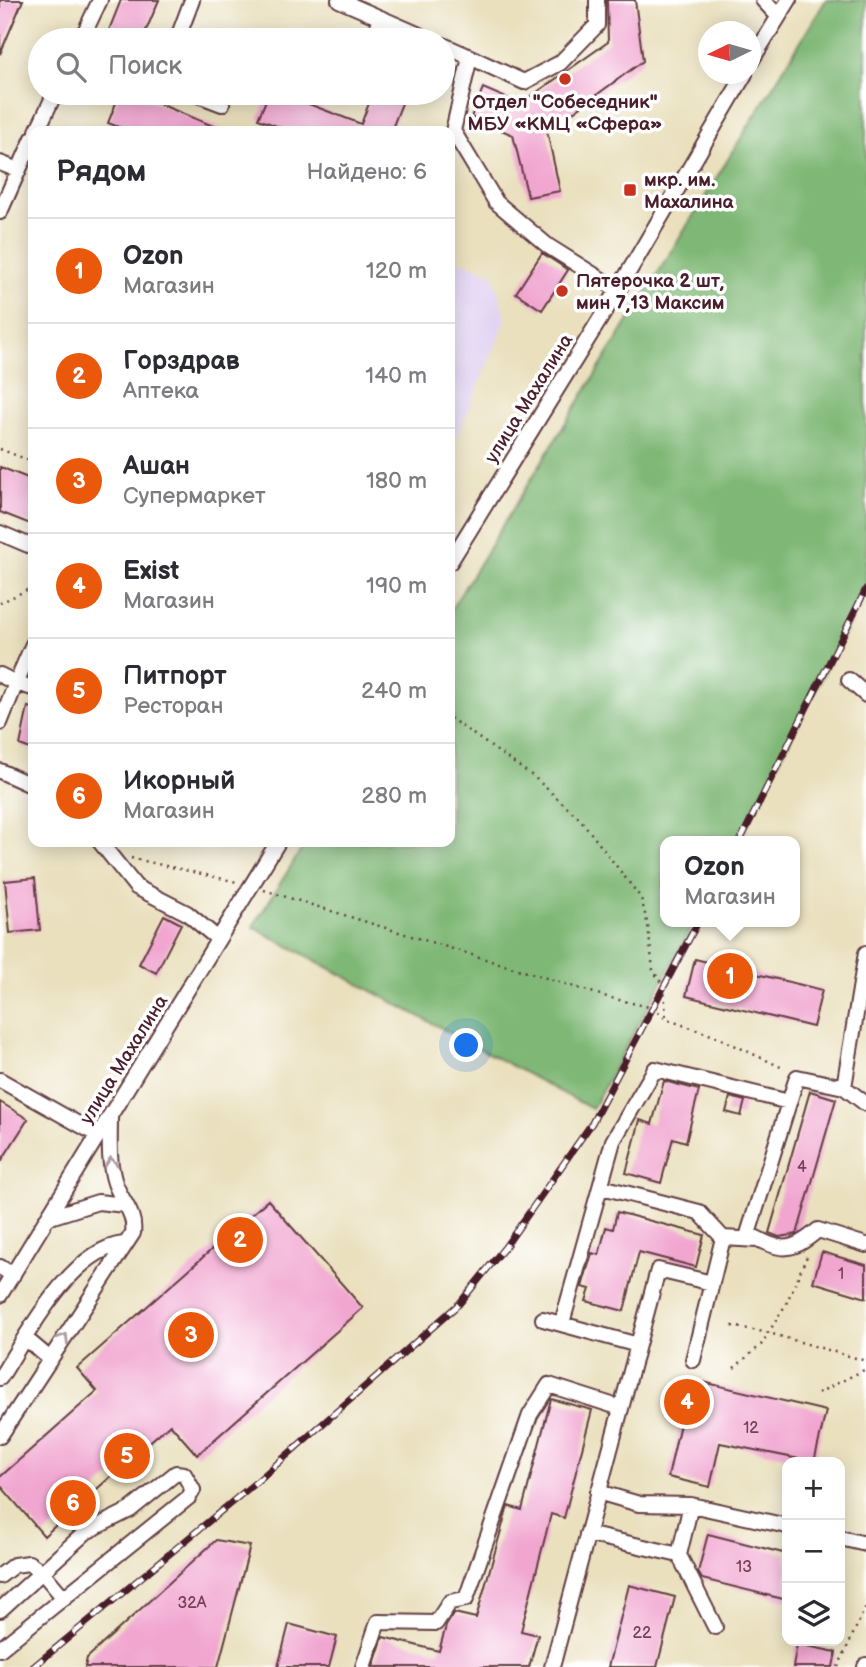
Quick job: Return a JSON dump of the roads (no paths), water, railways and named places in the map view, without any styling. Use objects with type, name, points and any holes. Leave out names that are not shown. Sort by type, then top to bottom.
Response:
[{"type":"street","points":[[87,28],[100,0]]},
{"type":"street","points":[[182,28],[192,0]]},
{"type":"street","points":[[339,0],[404,28]]},
{"type":"street","points":[[455,50],[524,82],[560,63],[597,24],[597,0]]},
{"type":"street","points":[[763,0],[778,16]]},
{"type":"street","points":[[761,46],[789,0]]},
{"type":"street","points":[[377,28],[381,18]]},
{"type":"street","points":[[454,126],[470,57]]},
{"type":"street","name":"улица Махалина","points":[[455,554],[618,289],[739,84]]},
{"type":"street","points":[[39,126],[49,105]]},
{"type":"street","points":[[455,134],[496,202],[548,246],[618,289]]},
{"type":"street","points":[[0,212],[28,149]]},
{"type":"street","points":[[0,163],[18,170]]},
{"type":"street","points":[[0,533],[28,545]]},
{"type":"street","points":[[0,723],[28,655]]},
{"type":"street","points":[[0,675],[28,687]]},
{"type":"street","points":[[849,680],[866,695]]},
{"type":"street","points":[[0,771],[28,784]]},
{"type":"street","points":[[105,847],[136,887],[187,913],[218,939]]},
{"type":"street","name":"улица Махалина","points":[[0,1295],[6,1271],[47,1218],[275,847]]},
{"type":"street","points":[[844,1087],[860,1015],[866,953]]},
{"type":"street","points":[[562,1324],[613,1141],[655,1069],[789,1102]]},
{"type":"street","points":[[866,1104],[844,1087],[797,1077],[748,1234],[779,1248],[799,1247],[818,1230],[866,1245]]},
{"type":"street","points":[[0,1080],[98,1135]]},
{"type":"street","points":[[2,1428],[133,1233],[131,1212],[125,1205],[111,1169],[110,1116]]},
{"type":"street","points":[[602,1187],[699,1212],[723,1238],[760,1240]]},
{"type":"street","points":[[47,1218],[98,1202],[125,1205]]},
{"type":"street","points":[[693,1360],[723,1238]]},
{"type":"street","points":[[0,1378],[65,1282],[102,1251],[124,1244]]},
{"type":"street","points":[[551,1667],[658,1270],[712,1283]]},
{"type":"street","points":[[542,1319],[638,1345]]},
{"type":"street","points":[[25,1338],[50,1359]]},
{"type":"street","points":[[363,1667],[378,1622],[436,1623],[450,1602],[466,1599],[530,1415],[549,1385],[621,1408]]},
{"type":"street","points":[[0,1610],[86,1532],[130,1510],[172,1475],[180,1473],[188,1477],[193,1485],[189,1497],[0,1649]]},
{"type":"street","points":[[598,1492],[639,1504],[691,1505],[782,1525]]},
{"type":"street","points":[[691,1505],[679,1555],[715,1627]]},
{"type":"street","points":[[587,1534],[679,1555]]},
{"type":"street","points":[[845,1539],[866,1544]]},
{"type":"street","points":[[0,1576],[9,1568],[22,1563],[34,1565],[64,1598]]},
{"type":"railway","points":[[742,836],[866,589]]},
{"type":"railway","points":[[33,1667],[261,1478],[459,1304],[505,1247],[592,1123],[695,927]]},
{"type":"place","name":"Отдел \"Собеседник\" МБУ «КМЦ «Сфера»","points":[[565,79]]},
{"type":"place","name":"мкр. им. Махалина","points":[[630,190]]},
{"type":"place","name":"Пятерочка 2 шт, мин 7,13 Максим","points":[[562,291]]},
{"type":"place","name":"Ozon","points":[[730,976]]},
{"type":"place","name":"Горздрав","points":[[240,1240]]},
{"type":"place","name":"Ашан","points":[[191,1335]]},
{"type":"place","name":"Exist","points":[[687,1402]]},
{"type":"place","name":"Питпорт","points":[[127,1456]]},
{"type":"place","name":"Икорный","points":[[73,1503]]}]
